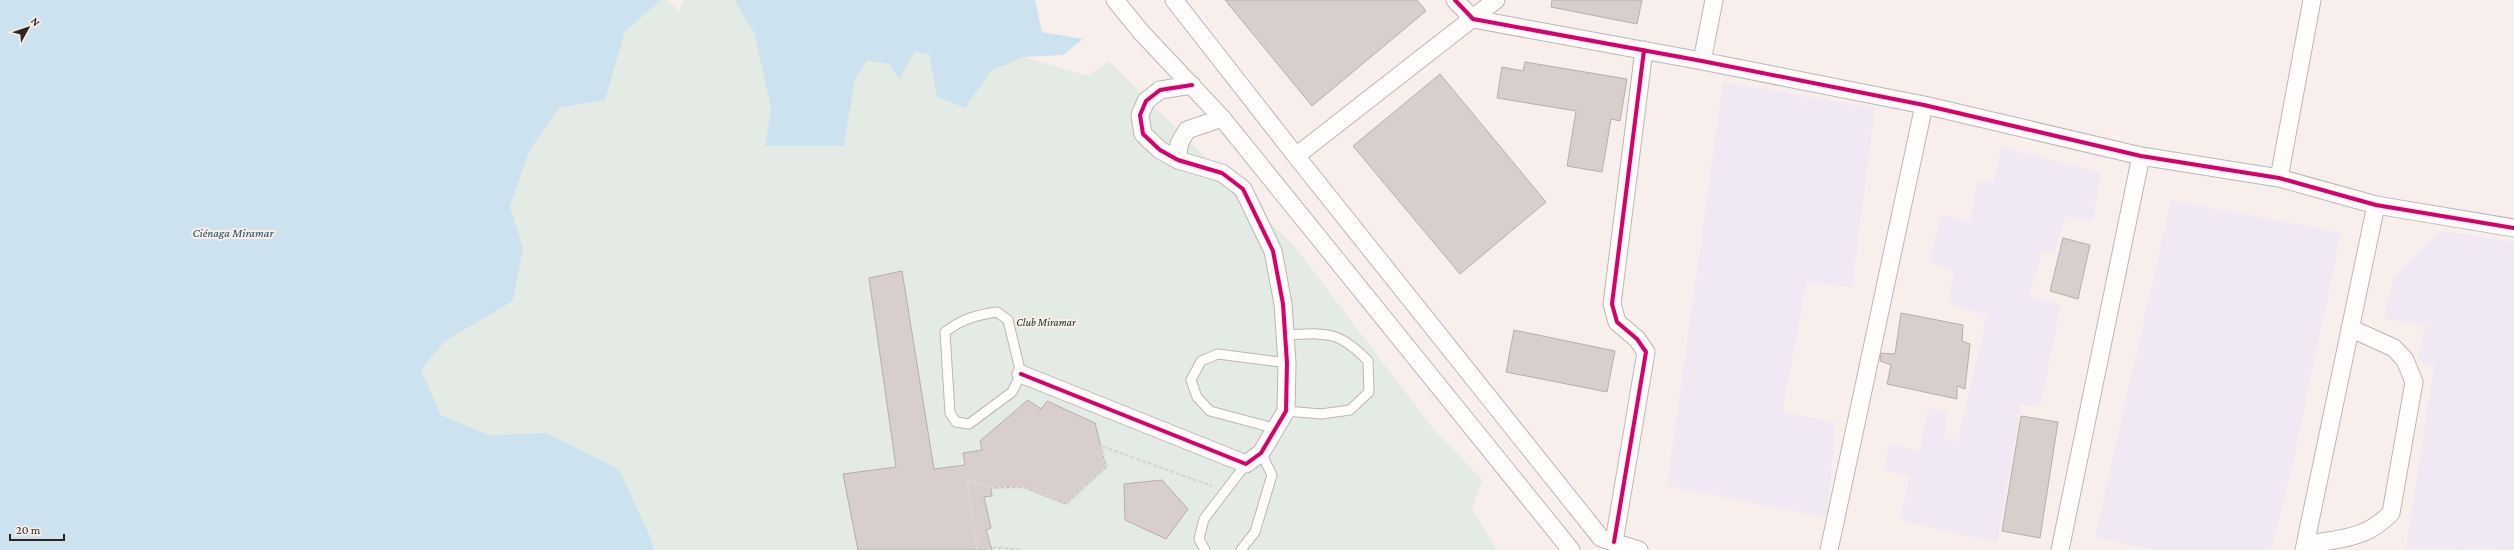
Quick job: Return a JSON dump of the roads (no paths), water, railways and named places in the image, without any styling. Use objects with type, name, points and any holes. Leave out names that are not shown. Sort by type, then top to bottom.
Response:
[{"type":"street","points":[[1115,0],[1141,32],[1222,118],[1571,550]]},
{"type":"street","points":[[1174,0],[1296,156],[1601,538],[1639,550]]},
{"type":"street","points":[[1455,0],[1473,19],[1702,61],[1924,105],[2141,156],[2279,178],[2376,205],[2514,228]]},
{"type":"street","points":[[1296,156],[1496,0]]},
{"type":"street","points":[[1702,61],[1714,0]]},
{"type":"street","points":[[2279,178],[2312,0]]},
{"type":"street","points":[[1614,542],[1646,352],[1637,339],[1617,322],[1612,304],[1644,50]]},
{"type":"street","points":[[1021,374],[1246,464],[1261,453],[1277,429],[1286,411],[1287,363],[1283,304],[1273,251],[1242,189],[1222,173],[1178,160],[1160,150],[1143,134],[1140,115],[1146,101],[1160,90],[1192,85]]},
{"type":"street","points":[[1829,550],[1924,105]]},
{"type":"street","points":[[1178,160],[1179,144],[1187,130],[1222,118]]},
{"type":"street","points":[[2060,550],[2141,156]]},
{"type":"street","points":[[2350,328],[2394,348],[2405,360],[2414,382],[2391,513],[2381,524],[2366,533],[2305,547],[2350,328],[2376,205]]},
{"type":"lane","points":[[997,312],[1008,320],[1021,374],[1012,392],[969,424],[956,422],[950,413],[945,332],[959,322],[974,315],[997,312]]},
{"type":"lane","points":[[1286,335],[1329,333],[1351,343],[1368,361],[1370,392],[1350,410],[1321,414],[1286,411]]},
{"type":"lane","points":[[1277,429],[1210,411],[1197,397],[1191,380],[1201,361],[1218,354],[1287,363]]},
{"type":"lane","points":[[1241,550],[1255,532],[1272,475],[1261,453]]},
{"type":"lane","points":[[1205,550],[1199,539],[1204,519],[1246,464]]},
{"type":"water","name":"Ciénaga Miramar","points":[[0,0],[661,0],[625,32],[605,100],[559,108],[530,150],[510,206],[523,249],[513,301],[444,342],[421,370],[441,415],[489,435],[547,433],[619,469],[650,536],[654,550],[0,550]]},
{"type":"water","points":[[734,0],[1035,0],[1042,32],[1083,39],[1063,55],[1024,57],[991,71],[965,108],[937,97],[929,55],[915,52],[899,79],[889,64],[867,61],[855,79],[844,146],[765,146],[771,108],[754,33]]},
{"type":"park label","name":"Club Miramar","points":[[1046,322]]}]
